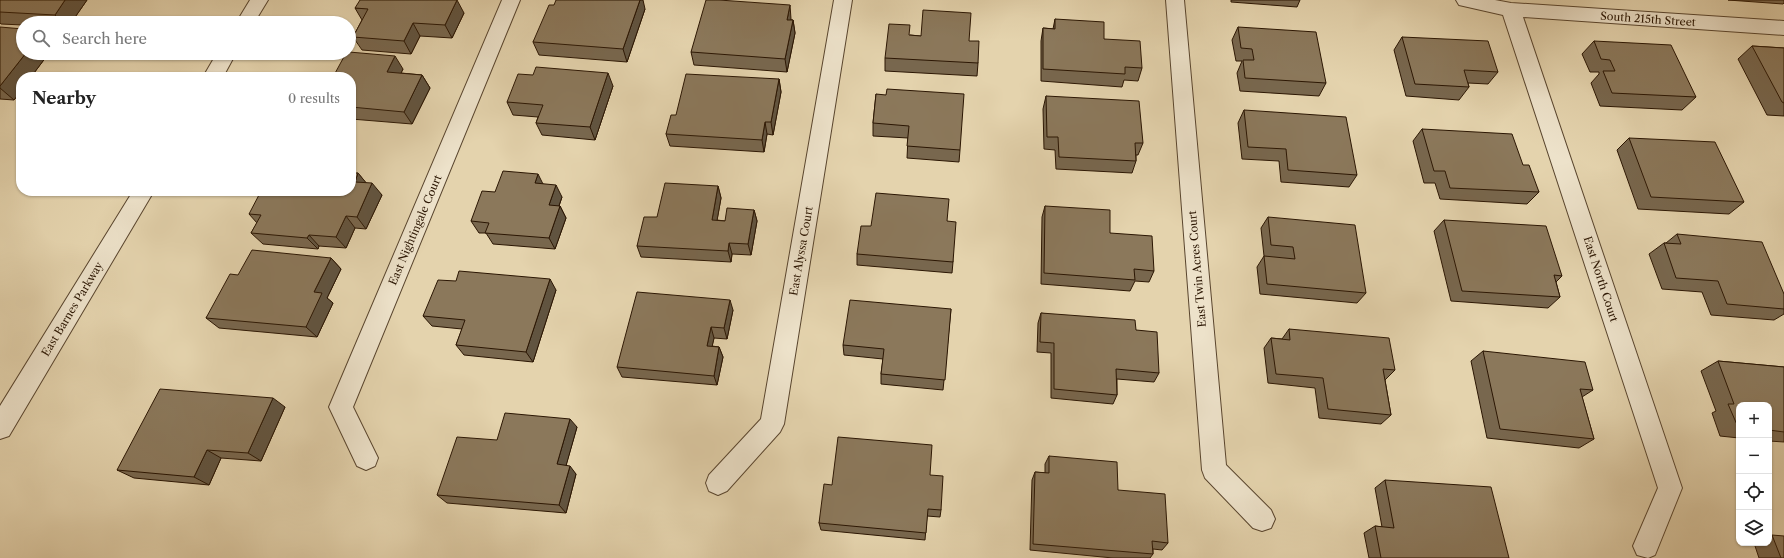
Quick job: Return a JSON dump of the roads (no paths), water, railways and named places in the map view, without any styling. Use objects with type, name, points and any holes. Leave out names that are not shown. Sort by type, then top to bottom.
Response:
[{"type":"street","points":[[249,16],[259,0]]},
{"type":"street","name":"East Nightingale Court","points":[[366,458],[341,406],[511,0]]},
{"type":"street","name":"East Alyssa Court","points":[[718,482],[772,424],[843,0]]},
{"type":"street","name":"East Twin Acres Court","points":[[1175,0],[1214,470],[1262,519]]},
{"type":"street","name":"South 215th Street","points":[[1465,0],[1511,10],[1784,28]]},
{"type":"street","name":"East North Court","points":[[1511,10],[1670,488],[1646,546]]},
{"type":"street","points":[[216,72],[223,60]]},
{"type":"street","name":"East Barnes Parkway","points":[[0,428],[141,196]]}]
